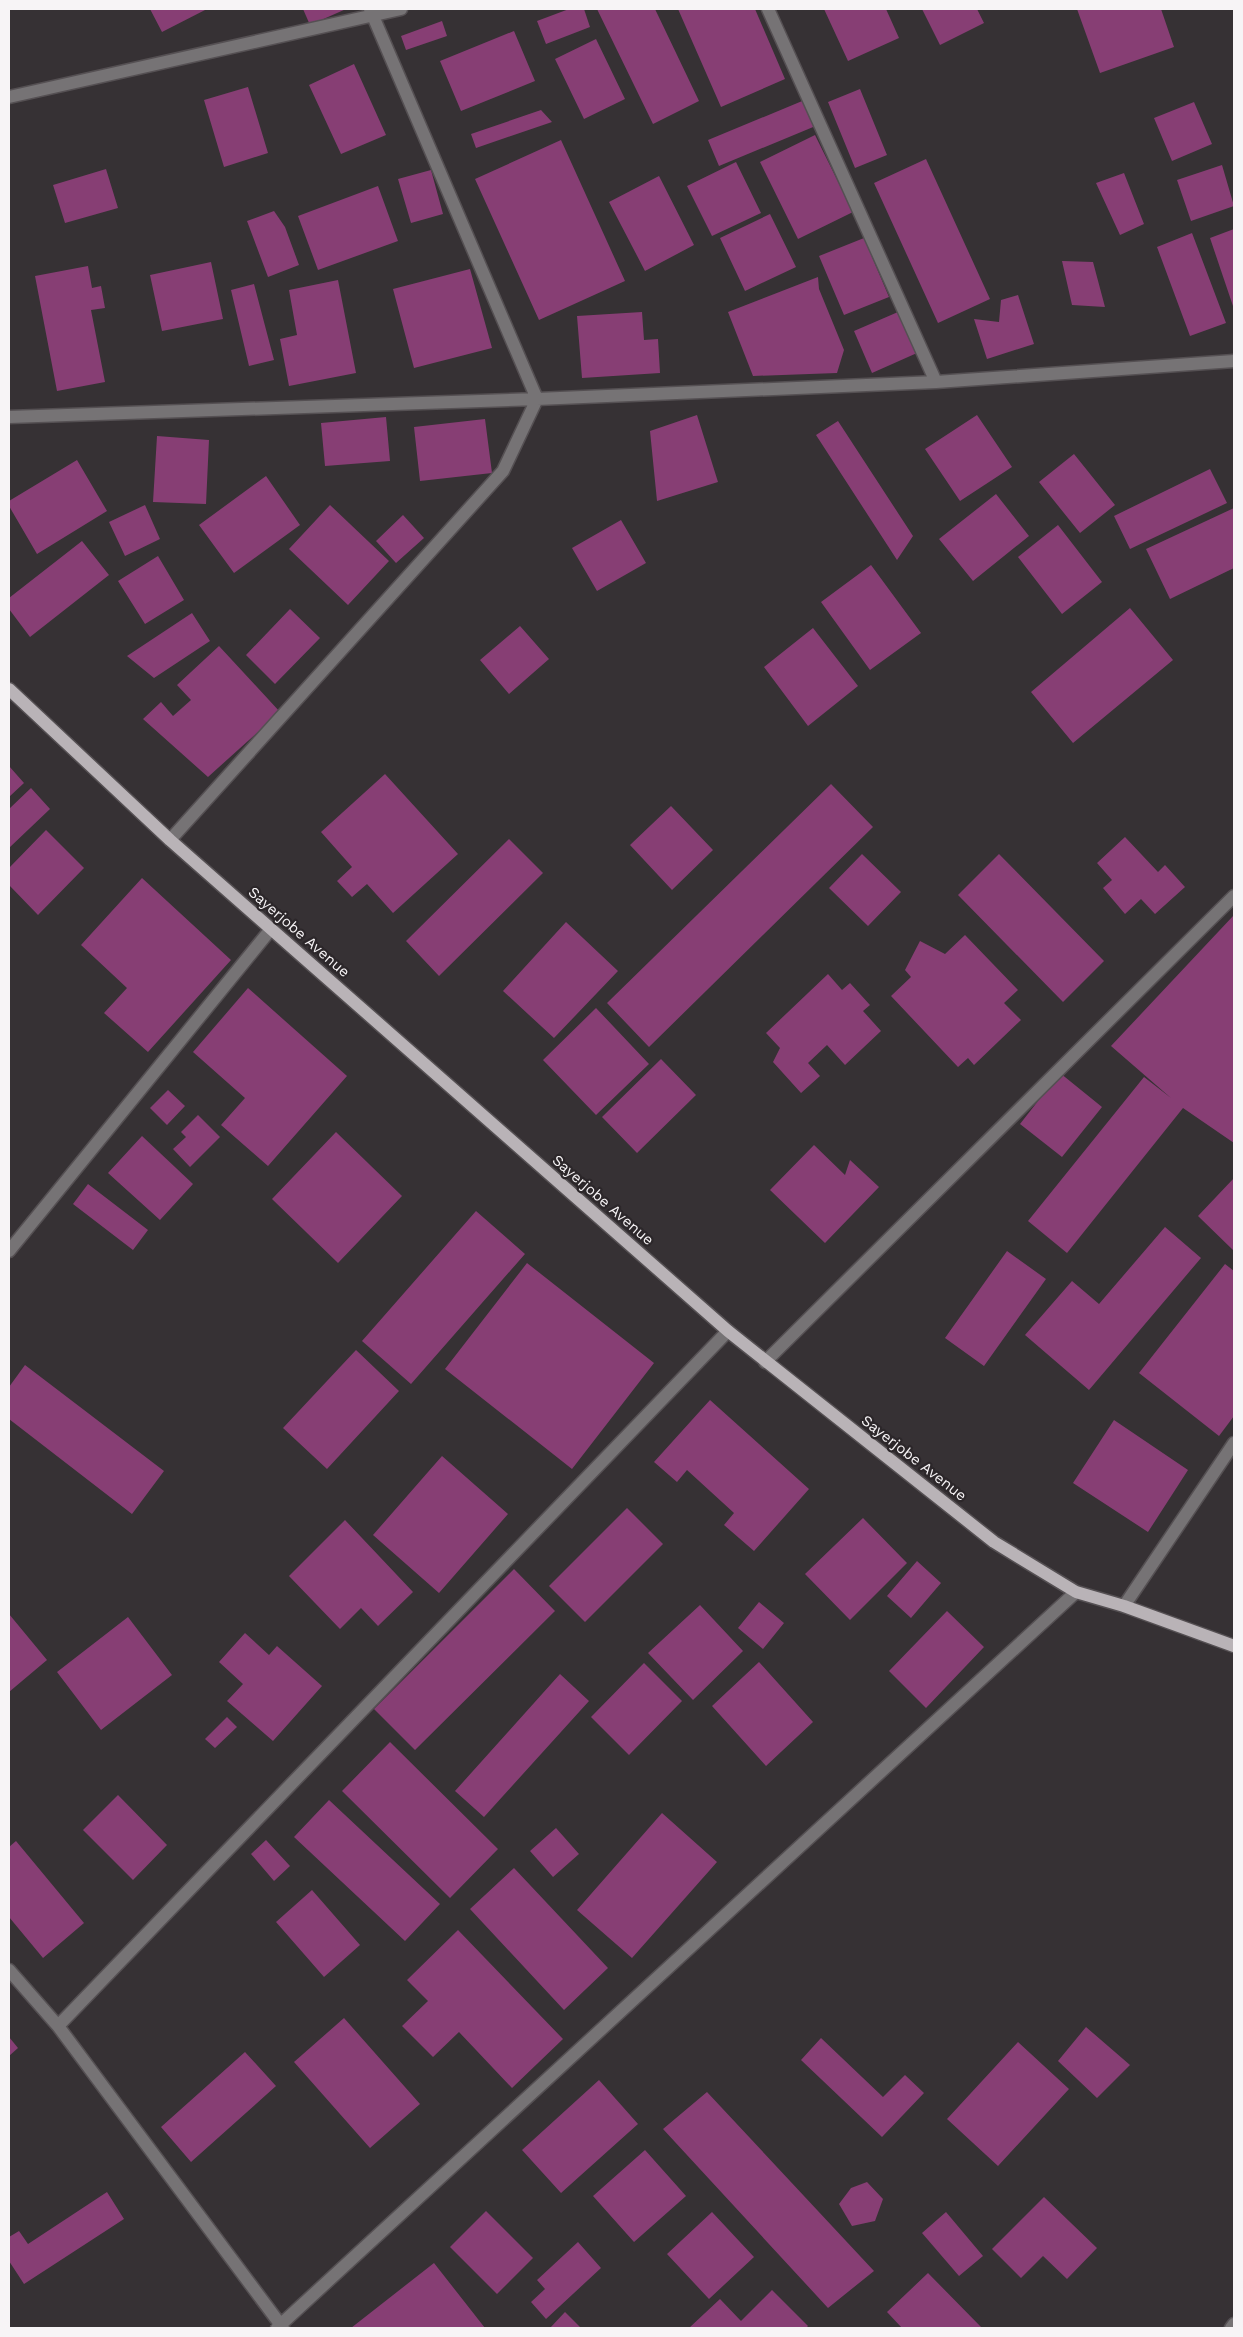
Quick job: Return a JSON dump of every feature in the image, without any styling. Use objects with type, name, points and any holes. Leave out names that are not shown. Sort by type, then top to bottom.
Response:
[{"type":"main road","name":"Sayerjobe Avenue","points":[[9,689],[170,840],[728,1331],[994,1542],[1076,1592],[1124,1606],[1234,1646]]},
{"type":"street","points":[[9,98],[372,13],[401,9]]},
{"type":"street","points":[[768,9],[936,382]]},
{"type":"street","points":[[170,840],[503,471],[538,399],[372,13]]},
{"type":"street","points":[[9,417],[538,399],[936,382],[1234,361]]},
{"type":"street","points":[[765,1362],[1234,896]]},
{"type":"street","points":[[9,1251],[271,929]]},
{"type":"street","points":[[58,2026],[728,1331]]},
{"type":"street","points":[[1124,1606],[1234,1443]]},
{"type":"street","points":[[9,1970],[58,2026],[280,2327],[1076,1592]]},
{"type":"street","points":[[1231,2328],[1234,2324]]},
{"type":"building","points":[[150,9],[207,9],[162,32]]},
{"type":"building","points":[[303,9],[346,9],[310,25]]},
{"type":"building","points":[[569,9],[584,9],[590,27],[546,44],[537,21]]},
{"type":"building","points":[[597,9],[655,9],[699,101],[653,124]]},
{"type":"building","points":[[678,9],[755,9],[785,79],[721,107]]},
{"type":"building","points":[[824,9],[886,9],[899,38],[848,61]]},
{"type":"building","points":[[922,9],[977,9],[984,23],[940,45]]},
{"type":"building","points":[[1077,9],[1161,9],[1174,47],[1100,73]]},
{"type":"building","points":[[442,21],[447,36],[406,50],[401,36]]},
{"type":"building","points":[[514,31],[535,81],[461,111],[440,61]]},
{"type":"building","points":[[596,39],[625,99],[584,119],[555,59]]},
{"type":"building","points":[[354,64],[386,135],[341,154],[309,85]]},
{"type":"building","points":[[248,87],[268,153],[224,167],[204,100]]},
{"type":"building","points":[[860,89],[887,155],[855,168],[828,102]]},
{"type":"building","points":[[807,99],[818,125],[719,166],[708,140]]},
{"type":"building","points":[[1194,102],[1212,144],[1172,161],[1154,118]]},
{"type":"building","points":[[541,110],[552,122],[476,148],[471,134]]},
{"type":"building","points":[[815,135],[853,212],[798,239],[760,162]]},
{"type":"building","points":[[561,140],[625,281],[539,320],[475,179]]},
{"type":"building","points":[[926,159],[990,299],[938,323],[874,183]]},
{"type":"building","points":[[736,162],[761,213],[712,236],[687,186]]},
{"type":"building","points":[[1222,165],[1234,206],[1191,221],[1177,180]]},
{"type":"building","points":[[106,169],[118,208],[65,223],[53,185]]},
{"type":"building","points":[[431,170],[443,214],[411,223],[398,179]]},
{"type":"building","points":[[1124,173],[1144,224],[1120,235],[1096,183]]},
{"type":"building","points":[[659,176],[694,245],[645,271],[609,202]]},
{"type":"building","points":[[378,186],[398,241],[318,270],[298,216]]},
{"type":"building","points":[[274,211],[285,227],[299,265],[268,277],[247,221]]},
{"type":"building","points":[[770,214],[796,267],[745,291],[720,238]]},
{"type":"building","points":[[1234,229],[1234,309],[1210,238]]},
{"type":"building","points":[[1192,233],[1226,323],[1190,336],[1157,247]]},
{"type":"building","points":[[864,238],[889,297],[844,315],[819,256]]},
{"type":"building","points":[[1062,261],[1093,262],[1105,307],[1072,305]]},
{"type":"building","points":[[211,262],[223,319],[162,331],[150,275]]},
{"type":"building","points":[[88,266],[92,288],[101,286],[105,308],[91,310],[105,382],[57,391],[35,276]]},
{"type":"building","points":[[470,269],[492,348],[414,368],[393,289]]},
{"type":"building","points":[[818,277],[819,289],[844,350],[837,373],[753,376],[728,312]]},
{"type":"building","points":[[338,280],[356,373],[289,386],[280,339],[297,335],[289,290]]},
{"type":"building","points":[[254,284],[274,360],[249,366],[231,290]]},
{"type":"building","points":[[1018,295],[1034,344],[987,359],[974,319],[999,322],[1001,300]]},
{"type":"building","points":[[642,312],[644,340],[658,339],[660,373],[582,378],[577,316]]},
{"type":"building","points":[[898,312],[917,353],[872,373],[854,331]]},
{"type":"building","points":[[697,415],[718,482],[657,501],[650,431]]},
{"type":"building","points":[[977,415],[1012,467],[960,501],[925,449]]},
{"type":"building","points":[[386,417],[390,461],[325,466],[321,423]]},
{"type":"building","points":[[485,419],[492,473],[420,481],[414,427]]},
{"type":"building","points":[[838,421],[913,536],[897,560],[816,435]]},
{"type":"building","points":[[157,436],[209,440],[206,504],[153,502]]},
{"type":"building","points":[[1074,454],[1115,505],[1080,533],[1039,482]]},
{"type":"building","points":[[77,460],[107,511],[37,554],[9,506],[9,501]]},
{"type":"building","points":[[1210,469],[1227,503],[1130,549],[1114,516]]},
{"type":"building","points":[[266,476],[300,525],[234,573],[199,525]]},
{"type":"building","points":[[996,494],[1029,536],[973,581],[939,539]]},
{"type":"building","points":[[145,505],[160,539],[125,556],[109,522]]},
{"type":"building","points":[[330,505],[389,561],[348,605],[289,549]]},
{"type":"building","points":[[1234,508],[1234,568],[1170,599],[1146,549]]},
{"type":"building","points":[[403,515],[424,538],[396,563],[376,541]]},
{"type":"building","points":[[621,520],[646,563],[597,591],[572,548]]},
{"type":"building","points":[[1058,525],[1102,582],[1062,614],[1018,557]]},
{"type":"building","points":[[82,541],[109,575],[30,637],[9,609],[9,598]]},
{"type":"building","points":[[158,556],[184,600],[145,624],[118,581]]},
{"type":"building","points":[[871,565],[921,633],[870,670],[821,602]]},
{"type":"building","points":[[1130,608],[1173,660],[1073,743],[1031,692]]},
{"type":"building","points":[[290,609],[320,638],[275,684],[246,655]]},
{"type":"building","points":[[192,613],[210,641],[154,678],[127,656]]},
{"type":"building","points":[[520,626],[549,659],[509,694],[480,660]]},
{"type":"building","points":[[813,628],[858,686],[808,726],[764,667]]},
{"type":"building","points":[[219,646],[280,712],[208,777],[143,719],[161,702],[173,716],[191,700],[177,685]]},
{"type":"building","points":[[9,766],[24,783],[9,797]]},
{"type":"building","points":[[385,774],[458,854],[393,913],[367,884],[352,897],[337,881],[352,867],[321,832]]},
{"type":"building","points":[[831,784],[873,827],[649,1047],[607,1003]]},
{"type":"building","points":[[31,788],[50,809],[9,848],[9,809]]},
{"type":"building","points":[[671,806],[713,850],[672,890],[630,845]]},
{"type":"building","points":[[46,830],[84,868],[38,915],[9,885],[9,868]]},
{"type":"building","points":[[1125,837],[1158,872],[1165,865],[1185,887],[1155,914],[1141,899],[1125,914],[1103,888],[1112,880],[1097,863]]},
{"type":"building","points":[[509,839],[543,873],[439,976],[406,941]]},
{"type":"building","points":[[862,854],[901,892],[868,926],[829,888]]},
{"type":"building","points":[[999,854],[1104,961],[1063,1002],[958,895]]},
{"type":"building","points":[[142,878],[231,960],[148,1052],[104,1013],[127,988],[81,945]]},
{"type":"building","points":[[1234,915],[1234,1143],[1183,1108],[1067,1253],[1028,1221],[1144,1077],[1171,1098],[1111,1046]]},
{"type":"building","points":[[566,922],[618,971],[554,1038],[503,991]]},
{"type":"building","points":[[965,935],[1018,990],[1004,1003],[1021,1020],[974,1065],[968,1058],[958,1067],[891,996],[911,977],[905,970],[920,941],[945,954]]},
{"type":"building","points":[[828,974],[842,990],[850,983],[870,1005],[863,1011],[881,1031],[845,1065],[827,1045],[808,1063],[820,1076],[801,1093],[773,1062],[780,1048],[766,1033]]},
{"type":"building","points":[[248,988],[347,1076],[268,1166],[221,1125],[245,1098],[193,1052]]},
{"type":"building","points":[[596,1008],[649,1064],[596,1115],[543,1060]]},
{"type":"building","points":[[661,1059],[696,1095],[637,1153],[602,1117]]},
{"type":"building","points":[[1060,1073],[1102,1107],[1062,1157],[1020,1124]]},
{"type":"building","points":[[168,1090],[185,1106],[167,1125],[150,1108]]},
{"type":"building","points":[[198,1115],[220,1137],[190,1167],[173,1149],[186,1137],[181,1132]]},
{"type":"building","points":[[336,1132],[402,1196],[338,1263],[272,1199]]},
{"type":"building","points":[[142,1136],[193,1184],[160,1220],[108,1173]]},
{"type":"building","points":[[814,1145],[845,1175],[850,1160],[879,1187],[825,1243],[770,1190]]},
{"type":"building","points":[[1234,1178],[1234,1251],[1198,1216]]},
{"type":"building","points":[[88,1184],[148,1230],[133,1250],[73,1204]]},
{"type":"building","points":[[476,1211],[525,1254],[411,1384],[362,1341]]},
{"type":"building","points":[[1165,1227],[1201,1258],[1089,1390],[1025,1335],[1072,1281],[1099,1304]]},
{"type":"building","points":[[1007,1251],[1046,1279],[984,1366],[945,1338]]},
{"type":"building","points":[[527,1263],[654,1363],[572,1469],[445,1369]]},
{"type":"building","points":[[1225,1264],[1234,1271],[1234,1416],[1219,1436],[1139,1373]]},
{"type":"building","points":[[356,1350],[399,1391],[327,1469],[283,1428]]},
{"type":"building","points":[[25,1365],[164,1471],[132,1514],[9,1419],[9,1387]]},
{"type":"building","points":[[710,1400],[809,1489],[754,1551],[724,1525],[734,1513],[687,1470],[677,1482],[654,1462]]},
{"type":"building","points":[[1114,1420],[1188,1470],[1148,1532],[1073,1483]]},
{"type":"building","points":[[442,1456],[508,1514],[439,1593],[373,1535]]},
{"type":"building","points":[[627,1508],[663,1544],[585,1622],[549,1586]]},
{"type":"building","points":[[863,1518],[907,1563],[850,1620],[805,1574]]},
{"type":"building","points":[[345,1520],[413,1592],[378,1626],[361,1608],[340,1629],[289,1576]]},
{"type":"building","points":[[917,1561],[941,1583],[911,1618],[887,1596]]},
{"type":"building","points":[[514,1569],[555,1611],[415,1750],[374,1709]]},
{"type":"building","points":[[759,1602],[784,1623],[763,1649],[738,1628]]},
{"type":"building","points":[[700,1605],[743,1651],[693,1700],[648,1653]]},
{"type":"building","points":[[947,1611],[984,1647],[926,1708],[889,1671]]},
{"type":"building","points":[[9,1614],[47,1660],[9,1692]]},
{"type":"building","points":[[128,1617],[172,1675],[101,1730],[57,1672]]},
{"type":"building","points":[[245,1633],[269,1655],[277,1646],[322,1686],[273,1741],[227,1701],[243,1684],[219,1662]]},
{"type":"building","points":[[759,1662],[813,1722],[766,1766],[712,1706]]},
{"type":"building","points":[[644,1663],[682,1701],[629,1755],[591,1717]]},
{"type":"building","points":[[560,1674],[589,1701],[484,1817],[455,1791]]},
{"type":"building","points":[[227,1717],[237,1727],[215,1748],[205,1739]]},
{"type":"building","points":[[390,1742],[498,1849],[450,1898],[342,1791]]},
{"type":"building","points":[[118,1795],[167,1845],[133,1880],[83,1830]]},
{"type":"building","points":[[329,1800],[440,1904],[405,1941],[294,1837]]},
{"type":"building","points":[[662,1813],[717,1862],[632,1958],[577,1910]]},
{"type":"building","points":[[556,1828],[579,1854],[553,1877],[530,1851]]},
{"type":"building","points":[[266,1840],[290,1866],[274,1881],[251,1854]]},
{"type":"building","points":[[16,1841],[84,1923],[43,1958],[9,1917],[9,1847]]},
{"type":"building","points":[[514,1868],[608,1968],[564,2010],[470,1909]]},
{"type":"building","points":[[312,1890],[360,1945],[324,1977],[276,1922]]},
{"type":"building","points":[[458,1930],[563,2039],[512,2088],[459,2032],[433,2057],[402,2026],[428,2001],[407,1980]]},
{"type":"building","points":[[344,2018],[420,2104],[370,2148],[294,2062]]},
{"type":"building","points":[[1086,2027],[1130,2065],[1097,2098],[1058,2061]]},
{"type":"building","points":[[9,2037],[18,2048],[9,2056]]},
{"type":"building","points":[[821,2038],[883,2097],[905,2075],[924,2093],[882,2137],[801,2060]]},
{"type":"building","points":[[1018,2042],[1069,2089],[998,2166],[947,2119]]},
{"type":"building","points":[[245,2052],[276,2086],[191,2162],[161,2127]]},
{"type":"building","points":[[599,2080],[638,2124],[561,2193],[522,2150]]},
{"type":"building","points":[[707,2092],[874,2271],[828,2308],[663,2129]]},
{"type":"building","points":[[645,2150],[686,2196],[634,2242],[593,2196]]},
{"type":"building","points":[[867,2182],[883,2199],[875,2221],[852,2226],[839,2204],[851,2188]]},
{"type":"building","points":[[107,2192],[124,2219],[24,2284],[9,2261],[9,2237],[19,2231],[28,2244]]},
{"type":"building","points":[[1044,2197],[1097,2248],[1067,2279],[1043,2256],[1021,2278],[992,2249]]},
{"type":"building","points":[[486,2211],[533,2258],[497,2294],[450,2247]]},
{"type":"building","points":[[712,2212],[754,2257],[709,2299],[667,2254]]},
{"type":"building","points":[[946,2212],[983,2256],[959,2276],[922,2233]]},
{"type":"building","points":[[578,2242],[601,2268],[546,2319],[531,2302],[545,2289],[537,2280]]},
{"type":"building","points":[[434,2263],[485,2328],[351,2328]]},
{"type":"building","points":[[928,2273],[982,2328],[902,2328],[887,2312]]},
{"type":"building","points":[[772,2290],[808,2326],[806,2328],[689,2328],[720,2299],[741,2321]]},
{"type":"building","points":[[565,2312],[581,2328],[550,2328]]}]
